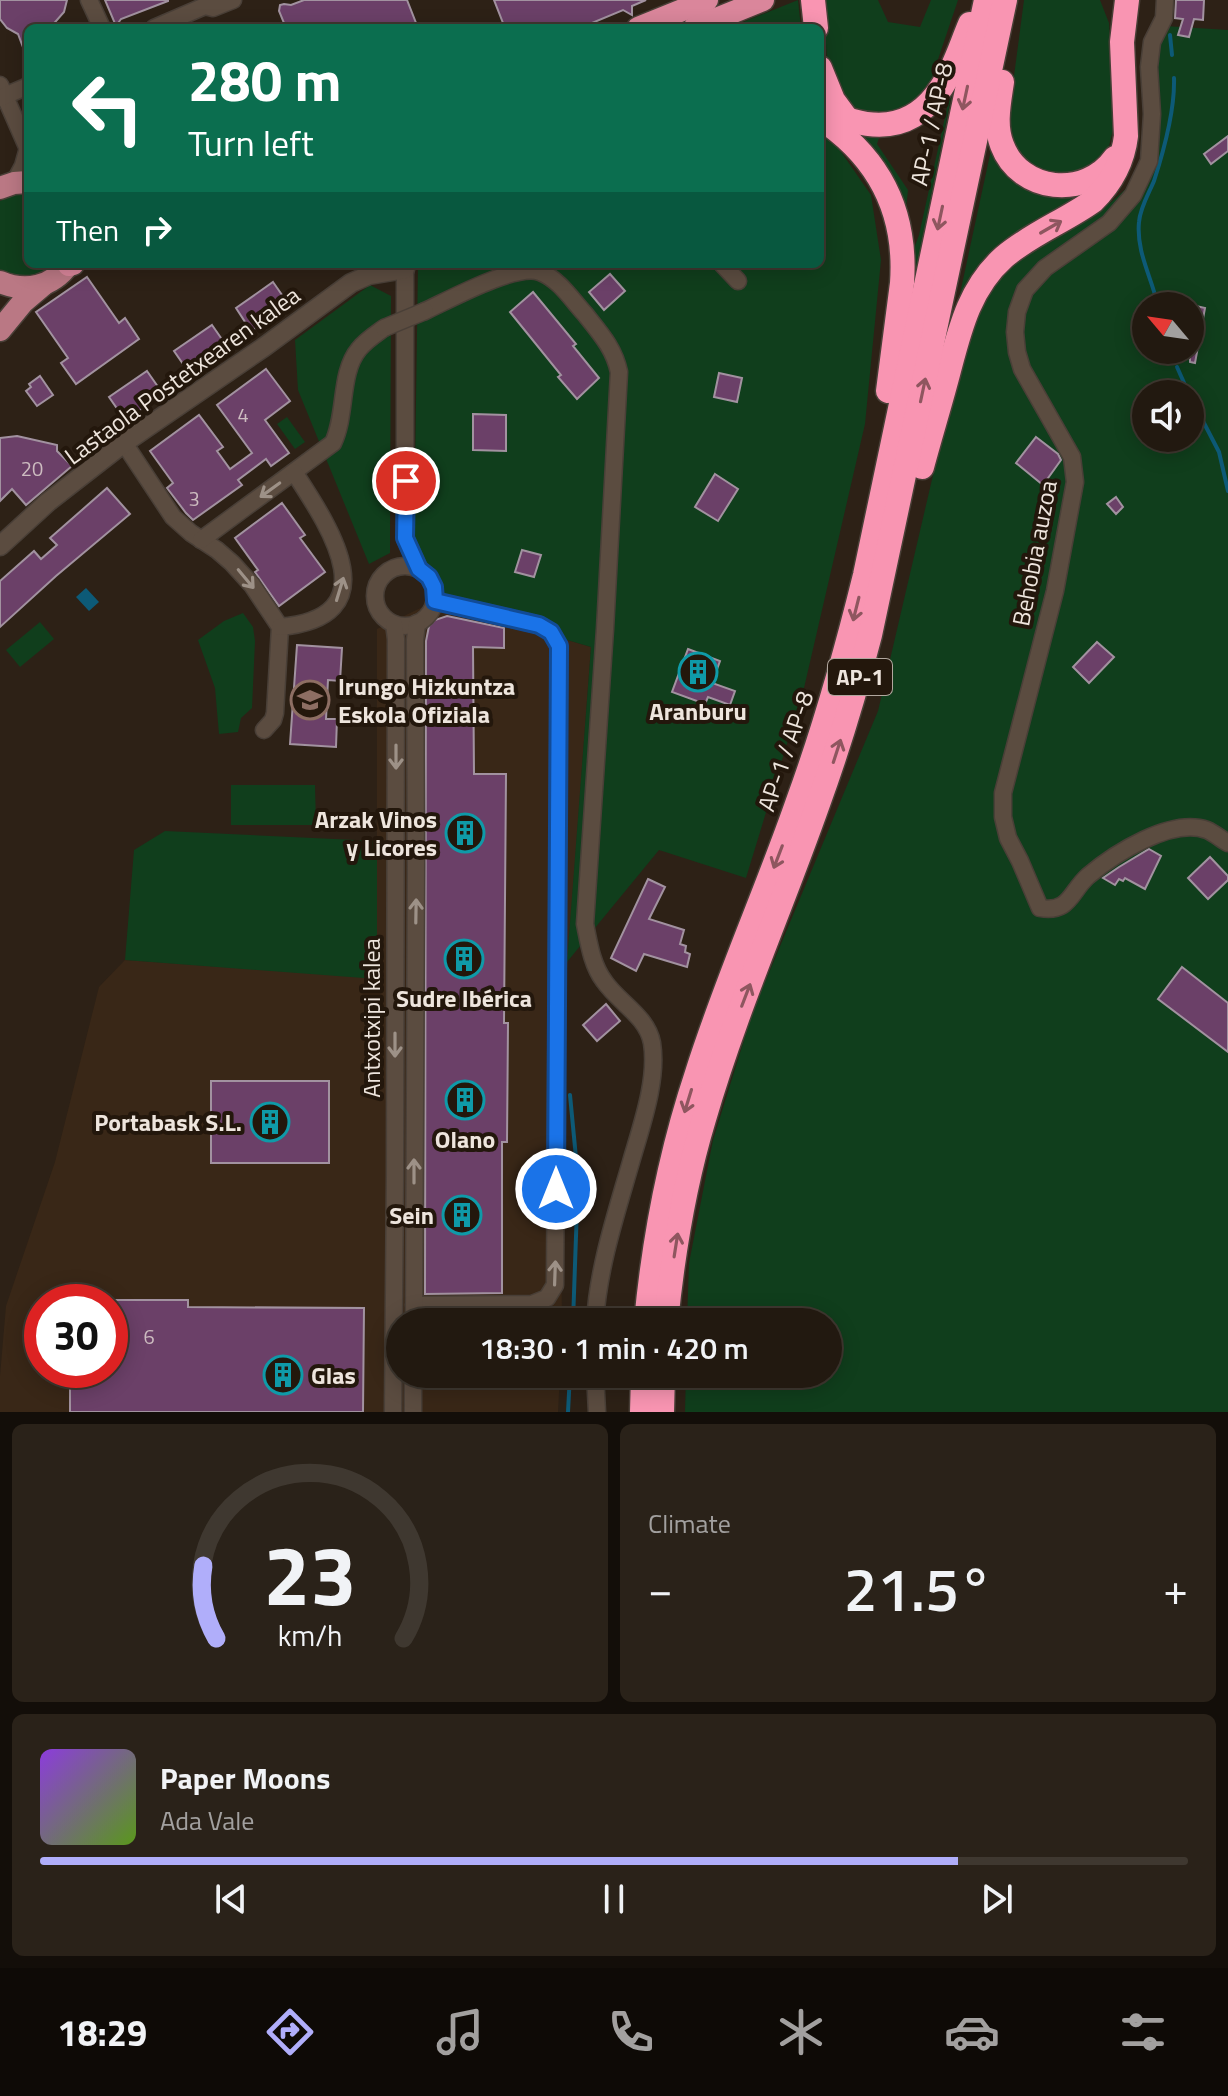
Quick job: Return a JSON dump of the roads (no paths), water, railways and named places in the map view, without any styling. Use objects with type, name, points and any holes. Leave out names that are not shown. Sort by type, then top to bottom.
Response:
[{"type":"highway","points":[[648,24],[707,0]]},
{"type":"highway","points":[[704,24],[763,0]]},
{"type":"highway","points":[[813,0],[816,24]]},
{"type":"highway","points":[[1107,0],[1122,42]]},
{"type":"highway","points":[[880,595],[909,515],[962,321],[975,293],[993,269],[1015,249],[1083,208],[1102,192],[1117,171],[1125,148],[1122,42],[1127,0]]},
{"type":"highway","points":[[993,4],[1006,46],[998,133],[1005,152],[1018,168],[1035,180],[1054,185],[1085,181],[1104,170],[1117,154],[1126,123]]},
{"type":"highway","points":[[824,110],[849,121],[872,126],[905,119],[934,98],[993,4]]},
{"type":"highway","name":"AP-1 / AP-8","points":[[647,1308],[664,1198],[684,1115],[715,1020],[818,744],[847,646],[993,4]]},
{"type":"highway","name":"AP-1 / AP-8","points":[[668,1308],[676,1244],[703,1120],[729,1040],[837,750],[880,595],[993,4]]},
{"type":"highway","points":[[824,78],[833,100],[849,121]]},
{"type":"highway","points":[[824,121],[849,139],[872,166],[890,197],[903,248],[897,334],[863,543],[865,575]]},
{"type":"highway","points":[[642,1412],[643,1388]]},
{"type":"highway","points":[[662,1412],[663,1388]]},
{"type":"main road","points":[[0,282],[17,287],[35,287],[53,280],[66,268]]},
{"type":"main road","points":[[0,330],[23,302],[43,285]]},
{"type":"street","points":[[89,0],[100,24]]},
{"type":"street","points":[[163,24],[205,6],[213,8],[233,0]]},
{"type":"street","name":"Behobia auzoa","points":[[1165,0],[1164,18],[1152,42],[1149,67],[1152,114],[1149,161],[1133,195],[1109,223],[1045,268],[1025,290],[1017,312],[1015,332],[1022,369],[1072,457],[1075,482],[1055,591],[1003,793],[1003,817],[1008,838],[1040,908],[1051,910],[1064,905],[1086,878],[1148,836],[1185,828],[1205,829],[1228,843]]},
{"type":"street","points":[[187,24],[209,15],[213,8]]},
{"type":"street","points":[[24,87],[2,93],[24,140]]},
{"type":"street","points":[[14,185],[24,162]]},
{"type":"street","name":"Lastaola Postetxearen kalea","points":[[0,546],[48,502],[124,443],[357,280],[397,268]]},
{"type":"street","points":[[405,268],[405,538],[419,569]]},
{"type":"street","points":[[201,540],[333,443],[339,430],[350,363],[359,349],[384,328],[517,271],[544,268],[615,355],[619,372],[585,924],[592,956],[604,981],[646,1026],[652,1043],[653,1061],[643,1121],[602,1271],[597,1308]]},
{"type":"street","points":[[726,268],[738,281]]},
{"type":"street","points":[[124,443],[173,517],[232,563],[252,585],[280,627],[275,713],[264,730]]},
{"type":"street","points":[[280,627],[308,623],[324,616],[340,596],[344,579],[336,543],[294,472]]},
{"type":"street","points":[[390,569],[405,538]]},
{"type":"street","points":[[409,565],[419,569],[429,577],[434,587],[435,601],[431,610],[426,618],[417,623],[394,624],[379,610],[375,593],[377,584],[390,569],[409,565]]},
{"type":"street","points":[[435,601],[539,625],[551,632],[559,646],[555,1285],[547,1298],[532,1304],[480,1308]]},
{"type":"street","name":"Antxotxipi kalea","points":[[414,1308],[417,623]]},
{"type":"street","name":"Antxotxipi kalea","points":[[393,1412],[394,624]]},
{"type":"street","points":[[413,1388],[413,1412]]},
{"type":"street","points":[[596,1388],[597,1412]]},
{"type":"water","points":[[86,588],[99,602],[89,611],[76,597]]},
{"type":"waterway","points":[[1170,35],[1172,55]]},
{"type":"waterway","points":[[1154,292],[1142,254],[1139,222],[1165,143],[1173,103],[1174,78]]},
{"type":"waterway","points":[[1177,367],[1183,380]]},
{"type":"waterway","points":[[1204,423],[1219,452],[1228,491]]},
{"type":"waterway","points":[[570,1095],[578,1179],[573,1308]]},
{"type":"waterway","points":[[568,1412],[569,1388]]},
{"type":"place","name":"Aranburu","points":[[698,672]]},
{"type":"place","name":"Irungo Hizkuntza Eskola Ofiziala","points":[[310,700]]},
{"type":"place","name":"Arzak Vinos y Licores","points":[[465,833]]},
{"type":"place","name":"Sudre Ibérica","points":[[464,959]]},
{"type":"place","name":"Olano","points":[[465,1100]]},
{"type":"place","name":"Portabask S.L.","points":[[270,1122]]},
{"type":"place","name":"Sein","points":[[462,1215]]},
{"type":"place","name":"Glas","points":[[283,1375]]}]
